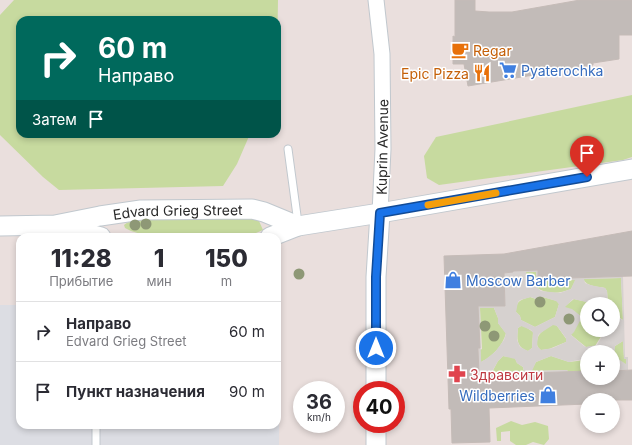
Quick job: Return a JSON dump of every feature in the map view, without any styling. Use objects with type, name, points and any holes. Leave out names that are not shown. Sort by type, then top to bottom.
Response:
[{"type":"street","name":"Kuprin Avenue","points":[[376,0],[382,54],[383,149],[376,277],[376,381]]},
{"type":"street","points":[[280,233],[298,226],[632,169]]},
{"type":"street","name":"Edvard Grieg Street","points":[[0,226],[55,225],[100,230],[141,210],[252,209],[264,212],[298,226]]},
{"type":"street","points":[[376,433],[376,445]]},
{"type":"lane","points":[[288,149],[298,226]]},
{"type":"lane","points":[[96,429],[96,445]]},
{"type":"shaded area","points":[[512,253],[538,270],[538,279],[623,276],[625,357],[628,357],[628,370],[620,371],[620,360],[626,364],[626,359],[624,359],[623,341],[617,345],[597,345],[601,337],[620,337],[620,318],[623,320],[621,278],[584,279],[585,283],[605,288],[607,297],[580,297],[580,301],[573,299],[565,307],[572,309],[580,315],[580,321],[571,335],[583,345],[580,345],[580,360],[569,362],[551,356],[536,362],[532,371],[567,370],[568,372],[479,378],[478,306],[503,306],[505,304],[504,279],[502,273],[513,272]],"holes":[[[526,272],[536,272],[536,281],[575,280],[571,289],[560,293],[541,291],[529,281]],[[531,297],[536,299],[543,297],[556,301],[559,304],[555,317],[535,327],[521,320],[520,316],[516,312],[518,302]],[[480,308],[494,308],[498,318],[498,323],[506,334],[504,340],[495,352],[481,362]],[[553,325],[557,326],[566,338],[566,342],[553,348],[541,350],[537,346],[539,334]],[[521,326],[531,330],[533,333],[532,348],[528,351],[520,347],[517,340],[518,328]],[[503,356],[515,359],[517,363],[523,367],[524,371],[499,372],[498,376],[490,375],[498,361]]]},
{"type":"shaded area","points":[[0,305],[16,305],[16,429],[279,429],[279,445],[0,445]]},
{"type":"green space","points":[[14,0],[278,0],[278,16],[16,16],[16,138],[248,138],[237,164],[223,186],[59,190],[43,177],[0,135],[0,15]]},
{"type":"green space","points":[[632,95],[632,157],[623,160],[439,185],[427,178],[424,156],[436,137]]},
{"type":"green space","points":[[252,218],[259,221],[263,230],[256,233],[138,233],[125,228],[124,225],[132,221],[147,219]]},
{"type":"green space","points":[[525,272],[536,272],[536,280],[576,279],[571,289],[557,293],[544,291],[538,288],[532,284]]},
{"type":"green space","points":[[621,278],[623,320],[620,318],[620,297],[607,297],[605,288],[587,284],[583,279]]},
{"type":"green space","points":[[530,297],[536,299],[543,297],[557,301],[559,304],[555,317],[535,327],[521,320],[520,316],[516,312],[517,305],[521,300]]},
{"type":"green space","points":[[574,299],[580,300],[580,316],[564,307]]},
{"type":"green space","points":[[480,308],[494,308],[498,318],[498,323],[506,333],[496,350],[481,362],[480,350],[482,349]]},
{"type":"green space","points":[[580,320],[580,337],[601,337],[596,345],[584,345],[570,334]]},
{"type":"green space","points":[[554,324],[567,340],[566,342],[549,349],[541,350],[537,344],[539,335]]},
{"type":"green space","points":[[524,326],[533,332],[532,348],[528,351],[521,347],[518,342],[518,328]]},
{"type":"green space","points":[[623,341],[626,365],[620,361],[620,345],[617,345]]},
{"type":"green space","points":[[503,356],[515,358],[517,363],[523,367],[524,372],[499,372],[499,376],[490,376],[498,361]]},
{"type":"green space","points":[[551,356],[569,362],[580,361],[580,371],[568,372],[567,370],[531,371],[536,362]]},
{"type":"green space","points":[[511,421],[522,425],[535,422],[548,426],[549,439],[544,445],[533,442],[526,445],[516,445],[510,441],[510,431],[501,432],[501,441],[497,441],[496,428]]},
{"type":"building","points":[[455,0],[475,0],[475,11],[512,12],[580,0],[632,0],[632,35],[619,35],[619,59],[593,63],[593,65],[468,86],[464,64],[453,64]]},
{"type":"building","points":[[632,231],[632,276],[538,279],[538,270],[513,271],[504,273],[505,306],[478,306],[480,348],[478,348],[479,375],[580,371],[580,385],[620,385],[620,371],[632,370],[632,400],[620,400],[620,393],[580,393],[580,404],[489,408],[490,442],[452,443],[451,409],[449,409],[444,256],[504,254]]},
{"type":"slow traffic","points":[[428,205],[496,193]]},
{"type":"place","name":"Regar","points":[[460,50]]},
{"type":"place","name":"Pyaterochka","points":[[508,70]]},
{"type":"place","name":"Epic Pizza","points":[[482,73]]},
{"type":"place","name":"Moscow Barber","points":[[453,280]]},
{"type":"place","name":"Здравсити","points":[[457,374]]},
{"type":"place","name":"Wildberries","points":[[548,395]]},
{"type":"route","points":[[376,348],[376,277],[380,213],[587,177]]}]
